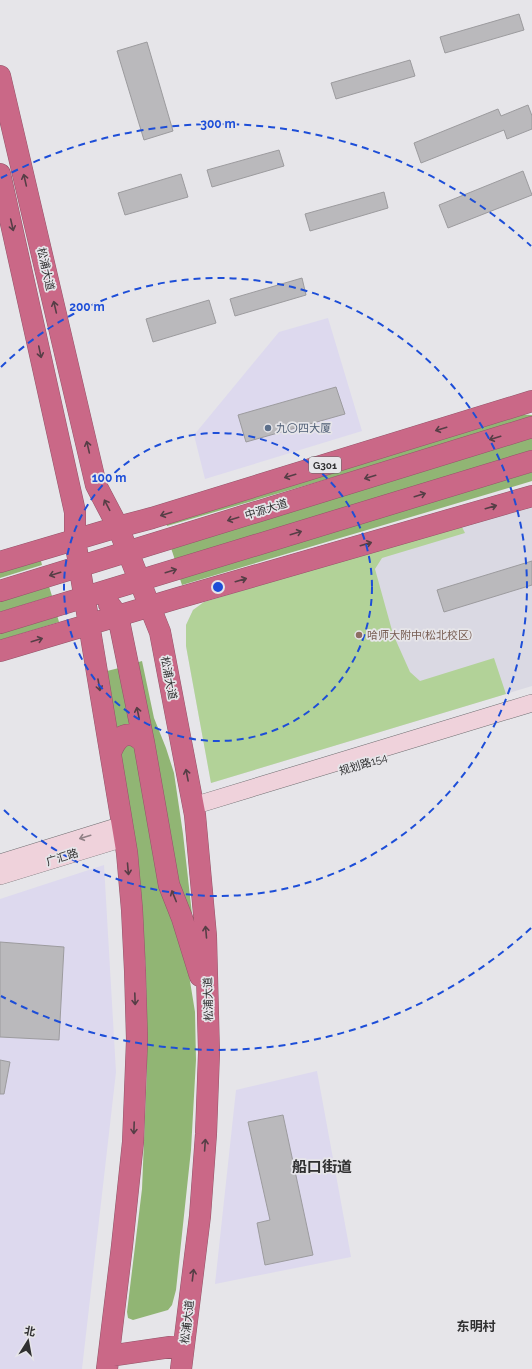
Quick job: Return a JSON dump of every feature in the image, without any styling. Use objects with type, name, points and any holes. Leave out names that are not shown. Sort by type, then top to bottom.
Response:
[{"type":"highway","name":"松浦大道","points":[[0,76],[96,485],[118,527],[160,632],[194,810],[206,936],[209,1053],[206,1134],[200,1216],[181,1369]]},
{"type":"highway","points":[[0,174],[75,512],[75,540],[79,567],[92,595],[118,616],[144,742],[169,885],[182,918],[208,999]]},
{"type":"highway","name":"G301","points":[[0,562],[167,514],[532,401]]},
{"type":"highway","name":"中源大道","points":[[0,591],[532,427]]},
{"type":"highway","points":[[0,622],[532,461]]},
{"type":"highway","points":[[0,651],[150,606],[532,496]]},
{"type":"highway","points":[[92,595],[89,624],[92,647],[127,853],[132,910],[137,1040],[133,1142],[108,1362],[184,1345]]},
{"type":"highway","points":[[111,752],[116,741],[124,736],[138,736],[144,742]]},
{"type":"street","points":[[194,810],[532,703]]},
{"type":"street","name":"规划路154","points":[[194,810],[532,713]]},
{"type":"street","name":"广汇路","points":[[0,863],[123,832]]},
{"type":"street","name":"广汇路","points":[[0,876],[123,832]]},
{"type":"shaded area","points":[[328,318],[362,431],[205,479],[194,435],[279,332]]},
{"type":"shaded area","name":"哈师大附中(松北校区)","points":[[532,508],[532,686],[211,783],[186,646],[186,625],[193,610],[204,602],[461,525]]},
{"type":"shaded area","points":[[104,865],[116,1072],[82,1369],[0,1369],[0,899]]},
{"type":"shaded area","points":[[317,1071],[351,1257],[215,1284],[236,1090]]},
{"type":"green space","points":[[506,414],[532,415],[532,417],[474,436],[167,526],[165,520]]},
{"type":"green space","points":[[532,436],[532,451],[175,560],[170,545]]},
{"type":"green space","points":[[532,472],[532,481],[182,585],[179,576]]},
{"type":"green space","name":"哈师大附中(松北校区)","points":[[461,525],[465,533],[382,558],[375,569],[393,634],[410,672],[420,681],[494,658],[506,694],[211,783],[186,646],[186,625],[193,610],[204,602]]},
{"type":"green space","points":[[40,557],[42,565],[0,578],[0,569]]},
{"type":"green space","points":[[48,583],[52,596],[0,612],[0,598]]},
{"type":"green space","points":[[57,615],[59,622],[0,640],[0,632]]},
{"type":"green space","points":[[142,661],[154,718],[174,773],[183,834],[192,914],[190,919],[185,917],[132,664]]},
{"type":"green space","points":[[119,668],[133,728],[116,732],[103,672]]},
{"type":"green space","points":[[123,743],[135,743],[170,912],[189,975],[195,1012],[196,1060],[191,1150],[176,1290],[172,1305],[168,1310],[133,1320],[128,1318],[127,1312],[142,1189],[147,1068],[146,970],[141,911],[120,755]]},
{"type":"building","points":[[519,14],[524,30],[445,53],[440,37]]},
{"type":"building","points":[[147,42],[173,131],[144,140],[117,51]]},
{"type":"building","points":[[410,60],[415,76],[336,99],[331,83]]},
{"type":"building","points":[[528,105],[532,116],[532,129],[507,139],[504,130],[421,163],[414,143],[498,109],[501,116]]},
{"type":"building","points":[[279,150],[284,166],[212,187],[207,170]]},
{"type":"building","points":[[523,171],[532,195],[448,228],[439,205]]},
{"type":"building","points":[[181,174],[188,197],[125,215],[118,193]]},
{"type":"building","points":[[384,192],[388,208],[310,231],[305,214]]},
{"type":"building","points":[[302,278],[306,295],[235,316],[230,299]]},
{"type":"building","points":[[209,300],[216,323],[153,342],[146,319]]},
{"type":"building","name":"九〇四大厦","points":[[336,387],[345,414],[246,442],[238,415]]},
{"type":"building","points":[[532,561],[532,585],[444,612],[437,590]]},
{"type":"building","points":[[0,942],[64,947],[59,1040],[0,1037]]},
{"type":"building","points":[[0,1060],[10,1062],[4,1094],[0,1094]]},
{"type":"building","points":[[283,1115],[313,1255],[265,1265],[257,1223],[270,1220],[248,1122]]},
{"type":"place","name":"九〇四大厦","points":[[268,428]]},
{"type":"place","name":"哈师大附中(松北校区)","points":[[359,635]]},
{"type":"district","name":"船口街道","points":[[322,1167]]},
{"type":"district","name":"东明村","points":[[476,1326]]}]
